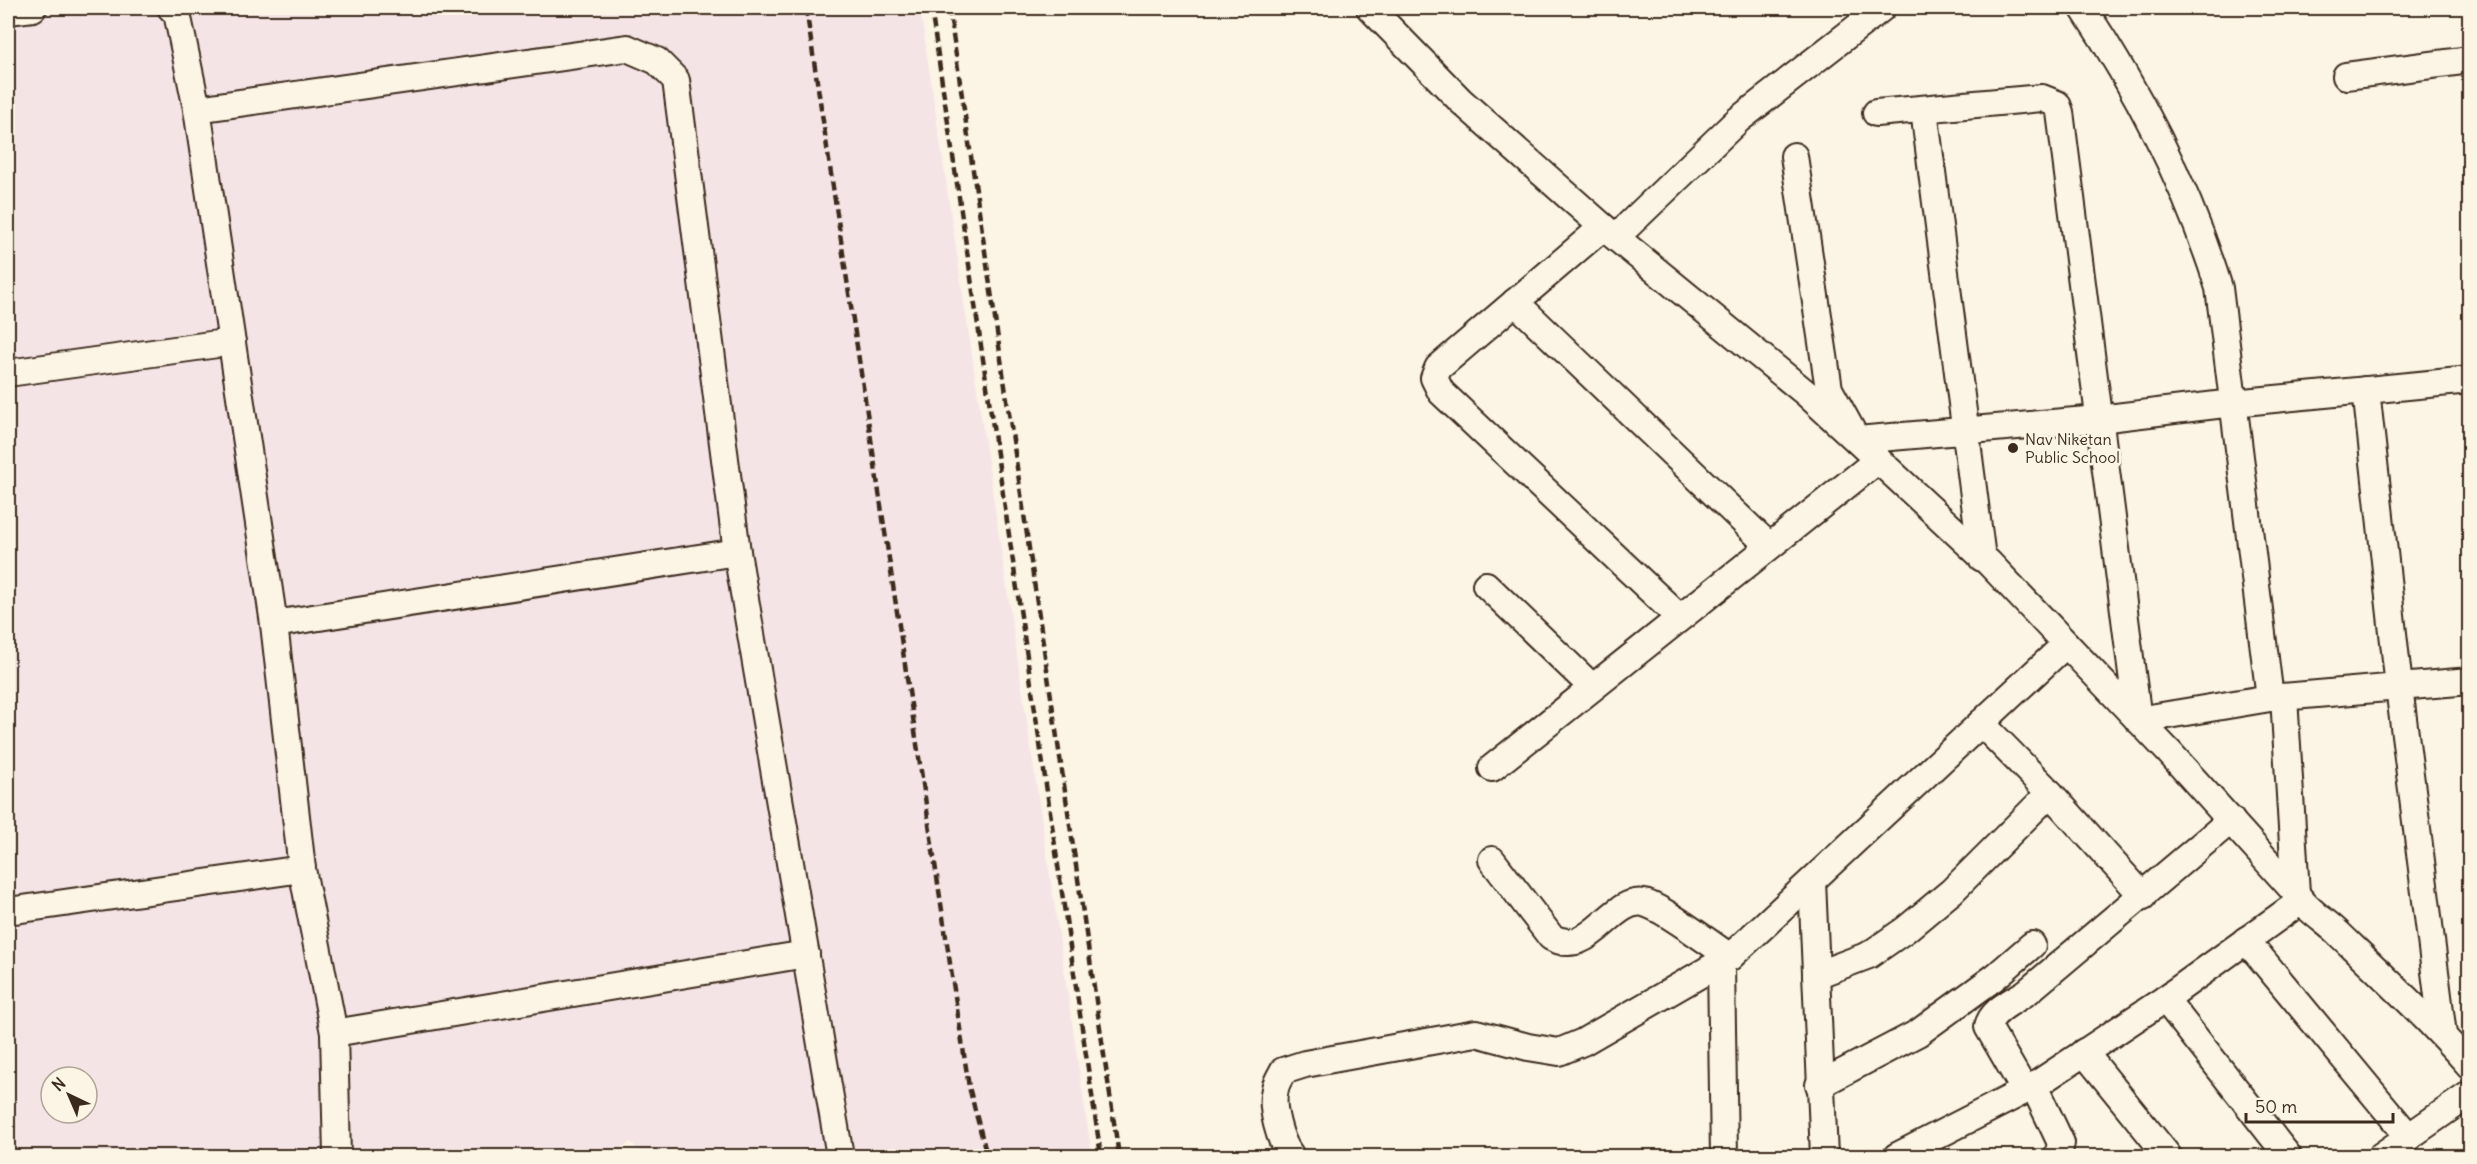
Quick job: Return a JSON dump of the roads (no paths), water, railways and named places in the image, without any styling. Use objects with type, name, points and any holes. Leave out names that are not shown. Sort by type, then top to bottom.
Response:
[{"type":"street","points":[[8,11],[33,8]]},
{"type":"street","points":[[171,8],[177,13],[197,109],[274,624],[302,869],[334,1033],[337,1156]]},
{"type":"street","points":[[1370,8],[1461,101],[1610,232],[1807,394],[1982,558],[2138,720],[2231,820],[2298,897],[2327,922],[2443,1035],[2469,1066]]},
{"type":"street","points":[[1679,617],[1441,392],[1434,378],[1438,368],[1515,303],[1610,232],[1738,120],[1882,8]]},
{"type":"street","points":[[2083,8],[2143,106],[2202,233],[2219,288],[2233,403],[2277,697],[2298,897]]},
{"type":"street","points":[[197,109],[627,48],[657,61],[676,80],[737,552],[840,1156]]},
{"type":"street","points":[[2346,76],[2469,60]]},
{"type":"street","points":[[1876,113],[2042,98],[2056,104],[2060,112],[2138,720]]},
{"type":"street","points":[[1924,110],[1982,558]]},
{"type":"street","points":[[1794,156],[1829,389],[1857,440]]},
{"type":"street","points":[[1515,303],[1768,545]]},
{"type":"street","points":[[8,373],[231,342]]},
{"type":"street","points":[[1857,440],[2099,419],[2233,403],[2469,380]]},
{"type":"street","points":[[2366,390],[2399,687],[2443,1035]]},
{"type":"street","points":[[1492,768],[1768,545],[1878,460]]},
{"type":"street","points":[[274,624],[737,552]]},
{"type":"street","points":[[1486,585],[1592,687]]},
{"type":"street","points":[[1291,1156],[1283,1147],[1275,1116],[1274,1090],[1282,1071],[1305,1064],[1476,1033],[1528,1047],[1559,1052],[1583,1042],[1726,960],[2066,644]]},
{"type":"street","points":[[2138,720],[2277,697],[2469,681]]},
{"type":"street","points":[[1981,723],[2143,896]]},
{"type":"street","points":[[1816,975],[1869,955],[1905,930],[1952,891],[2049,793]]},
{"type":"street","points":[[2058,1156],[2061,1143],[2030,1089],[1989,1027],[1989,1021],[1994,1014],[2027,992],[2143,896],[2231,820]]},
{"type":"street","points":[[1492,860],[1551,937],[1561,942],[1572,942],[1588,936],[1629,904],[1646,903],[1726,960]]},
{"type":"street","points":[[8,911],[302,869]]},
{"type":"street","points":[[1812,881],[1824,1156]]},
{"type":"street","points":[[1897,1156],[2030,1089],[2164,999],[2246,940],[2298,897]]},
{"type":"street","points":[[2246,940],[2409,1137]]},
{"type":"street","points":[[1820,1085],[1918,1033],[1995,977],[2032,945]]},
{"type":"street","points":[[334,1033],[806,954]]},
{"type":"street","points":[[1724,1156],[1726,960]]},
{"type":"street","points":[[2164,999],[2288,1156]]},
{"type":"street","points":[[2085,1052],[2168,1156]]},
{"type":"street","points":[[2381,1156],[2469,1094]]},
{"type":"railway","points":[[806,8],[969,1087],[987,1156]]},
{"type":"railway","points":[[931,8],[1101,1156]]},
{"type":"railway","points":[[949,8],[1119,1156]]},
{"type":"place","name":"Nav Niketan Public School","points":[[2013,448]]}]
